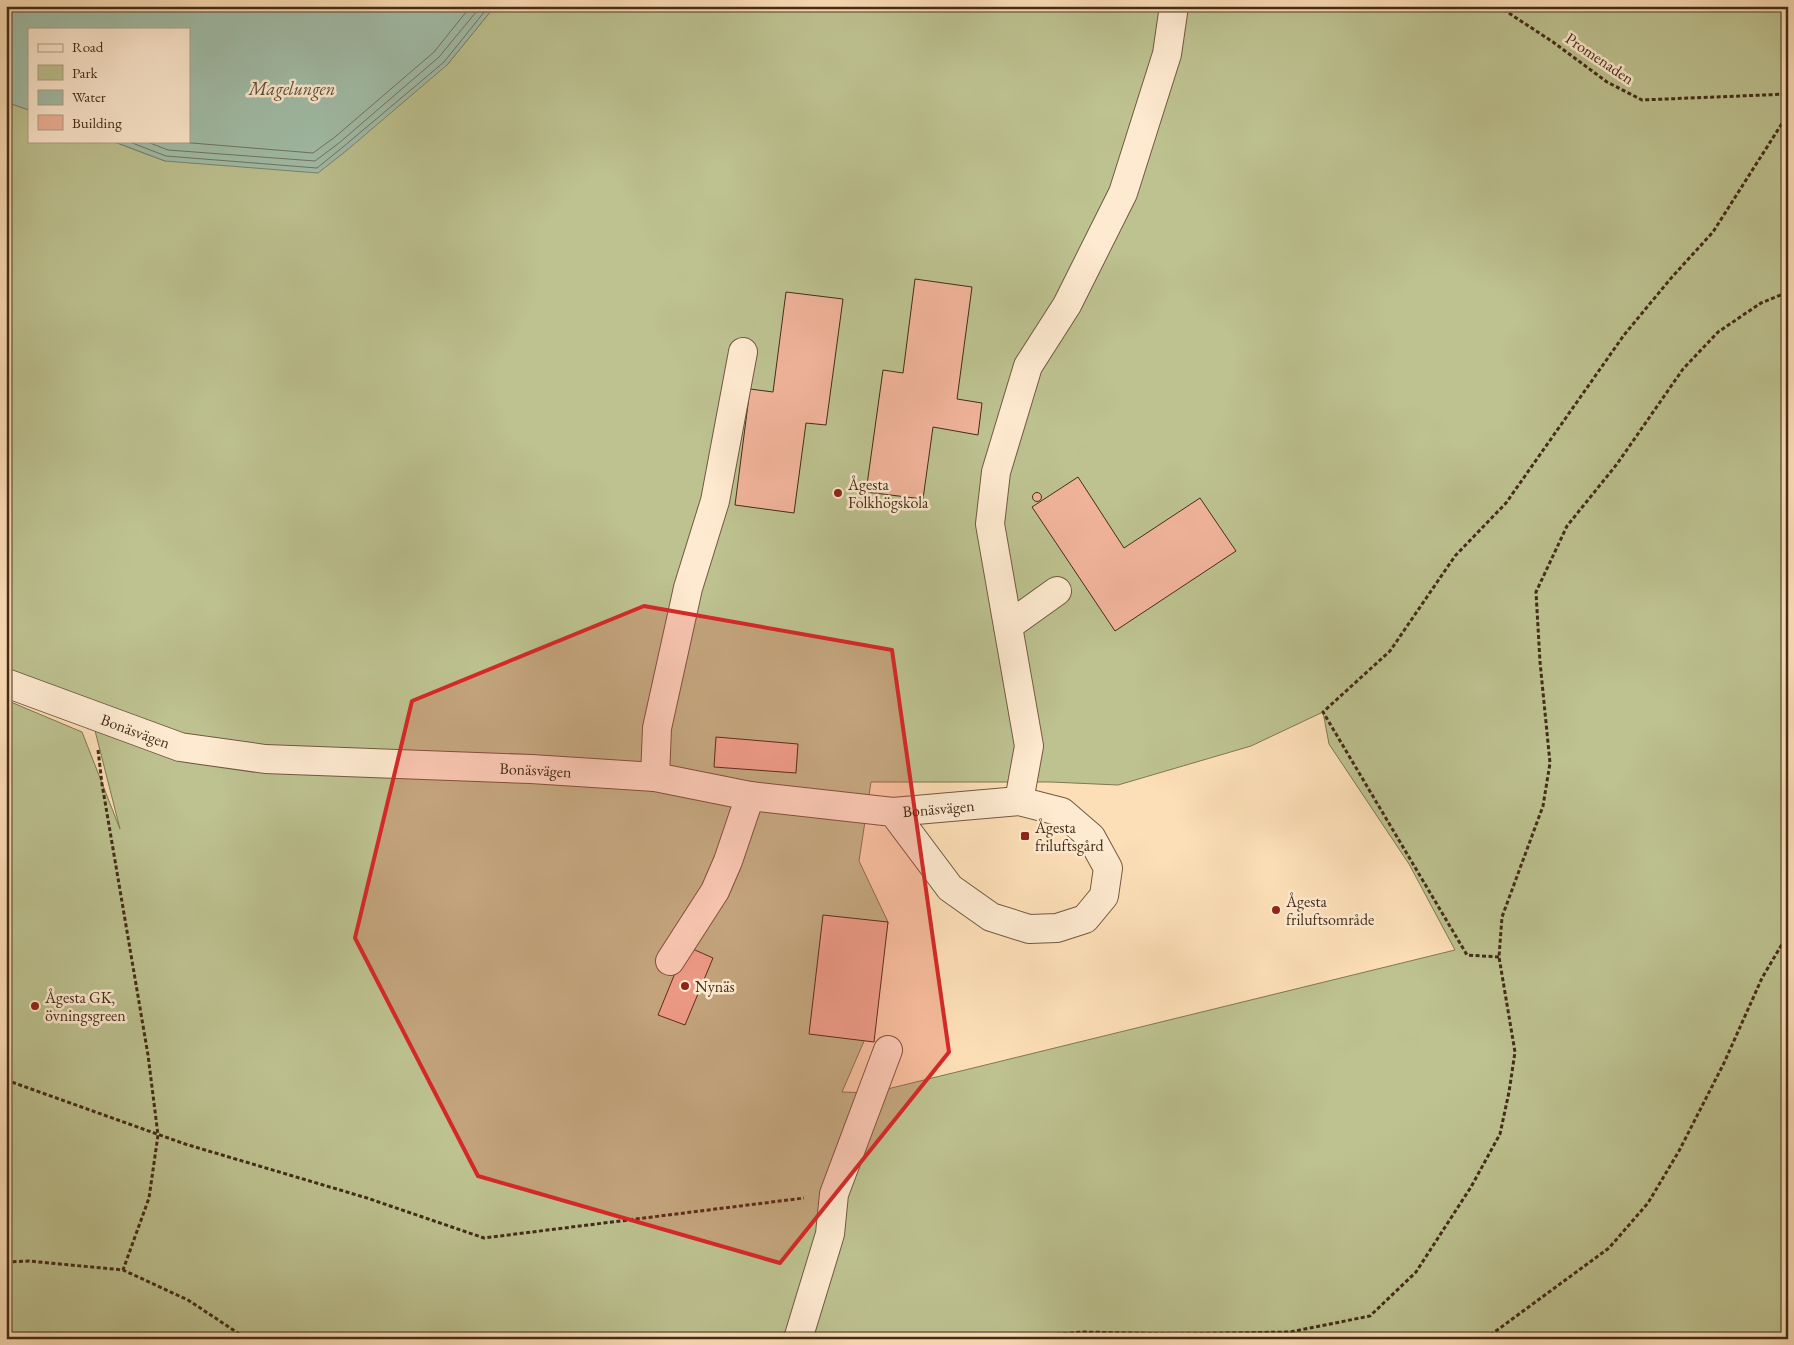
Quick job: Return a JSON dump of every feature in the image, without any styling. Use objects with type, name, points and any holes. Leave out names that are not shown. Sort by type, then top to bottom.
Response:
[{"type":"street","points":[[1019,801],[1029,746],[990,524],[996,472],[1028,366],[1067,306],[1123,193],[1167,54],[1174,6]]},
{"type":"street","points":[[655,777],[657,728],[688,588],[714,501],[743,352]]},
{"type":"street","points":[[1008,626],[1057,591]]},
{"type":"street","name":"Bonäsvägen","points":[[6,683],[180,747],[265,759],[531,769],[655,777],[750,796],[893,812],[1019,801],[1062,812],[1091,837],[1108,868],[1104,896],[1085,919],[1057,928],[1029,929],[991,916],[950,888],[893,812]]},
{"type":"street","points":[[670,961],[715,891],[728,861],[750,796]]},
{"type":"street","points":[[798,1339],[830,1234],[834,1194],[888,1050]]},
{"type":"path","name":"Promenaden","points":[[1498,6],[1553,42],[1608,82],[1642,100],[1788,94]]},
{"type":"path","points":[[1499,957],[1467,955],[1323,712],[1390,651],[1454,556],[1506,503],[1624,335],[1672,277],[1713,232],[1788,114]]},
{"type":"path","points":[[1007,1339],[1083,1332],[1173,1334],[1290,1332],[1370,1316],[1416,1272],[1471,1187],[1500,1134],[1515,1052],[1499,957],[1502,918],[1543,806],[1550,763],[1540,662],[1536,592],[1567,526],[1617,464],[1684,369],[1718,332],[1761,303],[1788,292]]},
{"type":"path","points":[[93,714],[102,784],[148,1055],[158,1135],[149,1198],[123,1270]]},
{"type":"path","points":[[1485,1339],[1609,1248],[1648,1202],[1679,1151],[1724,1063],[1762,978],[1788,934]]},
{"type":"path","points":[[6,1080],[158,1135],[367,1198],[484,1238],[834,1194]]},
{"type":"path","points":[[6,1262],[28,1261],[123,1270],[188,1300],[247,1339]]},
{"type":"highlighted area","points":[[644,606],[892,650],[949,1052],[780,1263],[478,1176],[355,938],[412,701]]},
{"type":"green space","points":[[495,6],[1788,6],[1788,1339],[6,1339],[6,700],[82,732],[120,829],[88,703],[6,671],[6,102],[28,110],[28,142],[115,142],[165,161],[447,65]],"holes":[[[1323,712],[1329,744],[1409,864],[1455,950],[871,1093],[842,1092],[871,1025],[888,922],[859,861],[871,782],[1051,782],[1118,785],[1251,746]]]},
{"type":"water","name":"Magelungen","points":[[6,6],[495,6],[447,65],[318,173],[165,161],[115,142],[190,142],[190,28],[28,28],[28,110],[6,102]]},
{"type":"building","points":[[915,279],[972,287],[957,399],[982,403],[978,435],[933,427],[923,499],[866,492],[883,370],[903,373]]},
{"type":"building","points":[[786,292],[843,299],[826,425],[806,423],[794,513],[735,505],[750,389],[773,392]]},
{"type":"building","points":[[1078,477],[1124,548],[1200,498],[1236,551],[1115,631],[1032,507]]},
{"type":"building","points":[[1037,492],[1042,497],[1037,502],[1032,497]]},
{"type":"building","points":[[716,737],[798,744],[796,773],[714,767]]},
{"type":"building","points":[[823,915],[888,922],[874,1042],[809,1034]]},
{"type":"building","name":"Nynäs","points":[[686,946],[713,958],[685,1025],[658,1015]]},
{"type":"place","name":"Ågesta Folkhögskola","points":[[838,493]]},
{"type":"place","name":"Ågesta friluftsgård","points":[[1025,836]]},
{"type":"place","name":"Ågesta friluftsområde","points":[[1276,910]]},
{"type":"place","name":"Nynäs","points":[[685,986]]},
{"type":"place","name":"Ågesta GK, övningsgreen","points":[[35,1006]]}]
